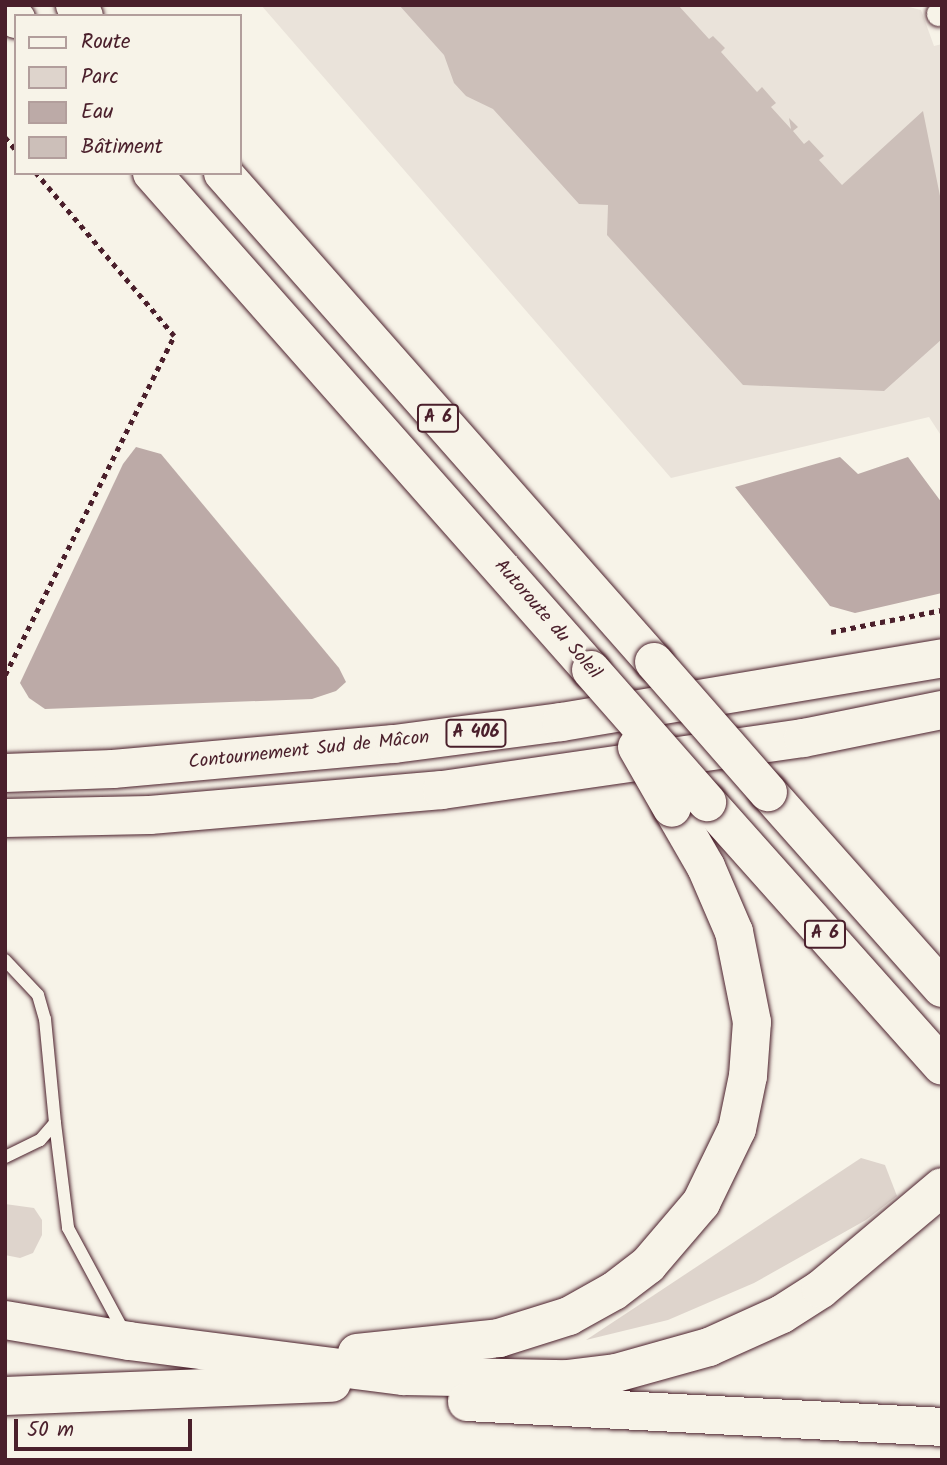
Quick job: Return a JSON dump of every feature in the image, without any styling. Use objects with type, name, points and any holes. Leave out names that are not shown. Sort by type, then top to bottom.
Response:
[{"type":"highway","name":"Autoroute du Soleil","points":[[154,175],[591,670],[690,805],[942,1066]]},
{"type":"highway","name":"A 6","points":[[225,175],[942,988]]},
{"type":"highway","name":"Contournement Sud de Mâcon","points":[[5,773],[113,769],[394,744],[561,722],[942,658]]},
{"type":"highway","points":[[5,818],[150,815],[542,779],[803,738],[942,710]]},
{"type":"highway","points":[[5,1396],[270,1373],[458,1345],[539,1328],[614,1292],[648,1265],[687,1224],[715,1178],[737,1129],[748,1076],[752,1023],[744,964],[690,805]]},
{"type":"highway","points":[[5,838],[96,831],[150,815]]},
{"type":"highway","points":[[882,921],[942,977]]},
{"type":"highway","points":[[270,1373],[567,1379],[655,1366],[709,1347],[782,1314],[821,1289],[942,1187]]},
{"type":"highway","points":[[5,1320],[129,1341],[270,1373],[548,1408],[942,1427]]},
{"type":"lane","points":[[5,960],[38,995],[45,1018],[68,1228],[129,1341]]},
{"type":"lane","points":[[5,1157],[40,1140],[55,1123]]},
{"type":"path","points":[[5,676],[174,336],[38,175]]},
{"type":"path","points":[[831,632],[942,610]]},
{"type":"shaded area","points":[[261,5],[901,5],[921,10],[934,46],[942,44],[942,437],[929,417],[671,478]]},
{"type":"green space","points":[[861,1158],[885,1165],[897,1196],[866,1220],[754,1283],[668,1320],[586,1340]]},
{"type":"green space","points":[[5,1204],[34,1208],[42,1220],[42,1235],[33,1253],[20,1258],[5,1255]]},
{"type":"water","points":[[136,447],[161,454],[339,668],[346,682],[336,691],[312,699],[45,709],[29,698],[20,683],[123,464]]},
{"type":"water","points":[[840,457],[858,474],[908,457],[942,503],[942,593],[855,613],[830,606],[735,487]]},
{"type":"building","points":[[399,5],[678,5],[709,39],[713,36],[725,48],[721,52],[757,92],[762,87],[776,103],[771,107],[791,129],[789,118],[798,127],[793,131],[804,144],[809,140],[824,156],[819,160],[842,185],[923,111],[942,206],[942,339],[884,391],[743,385],[607,235],[608,205],[579,204],[493,109],[466,96],[454,83],[444,55]]}]
